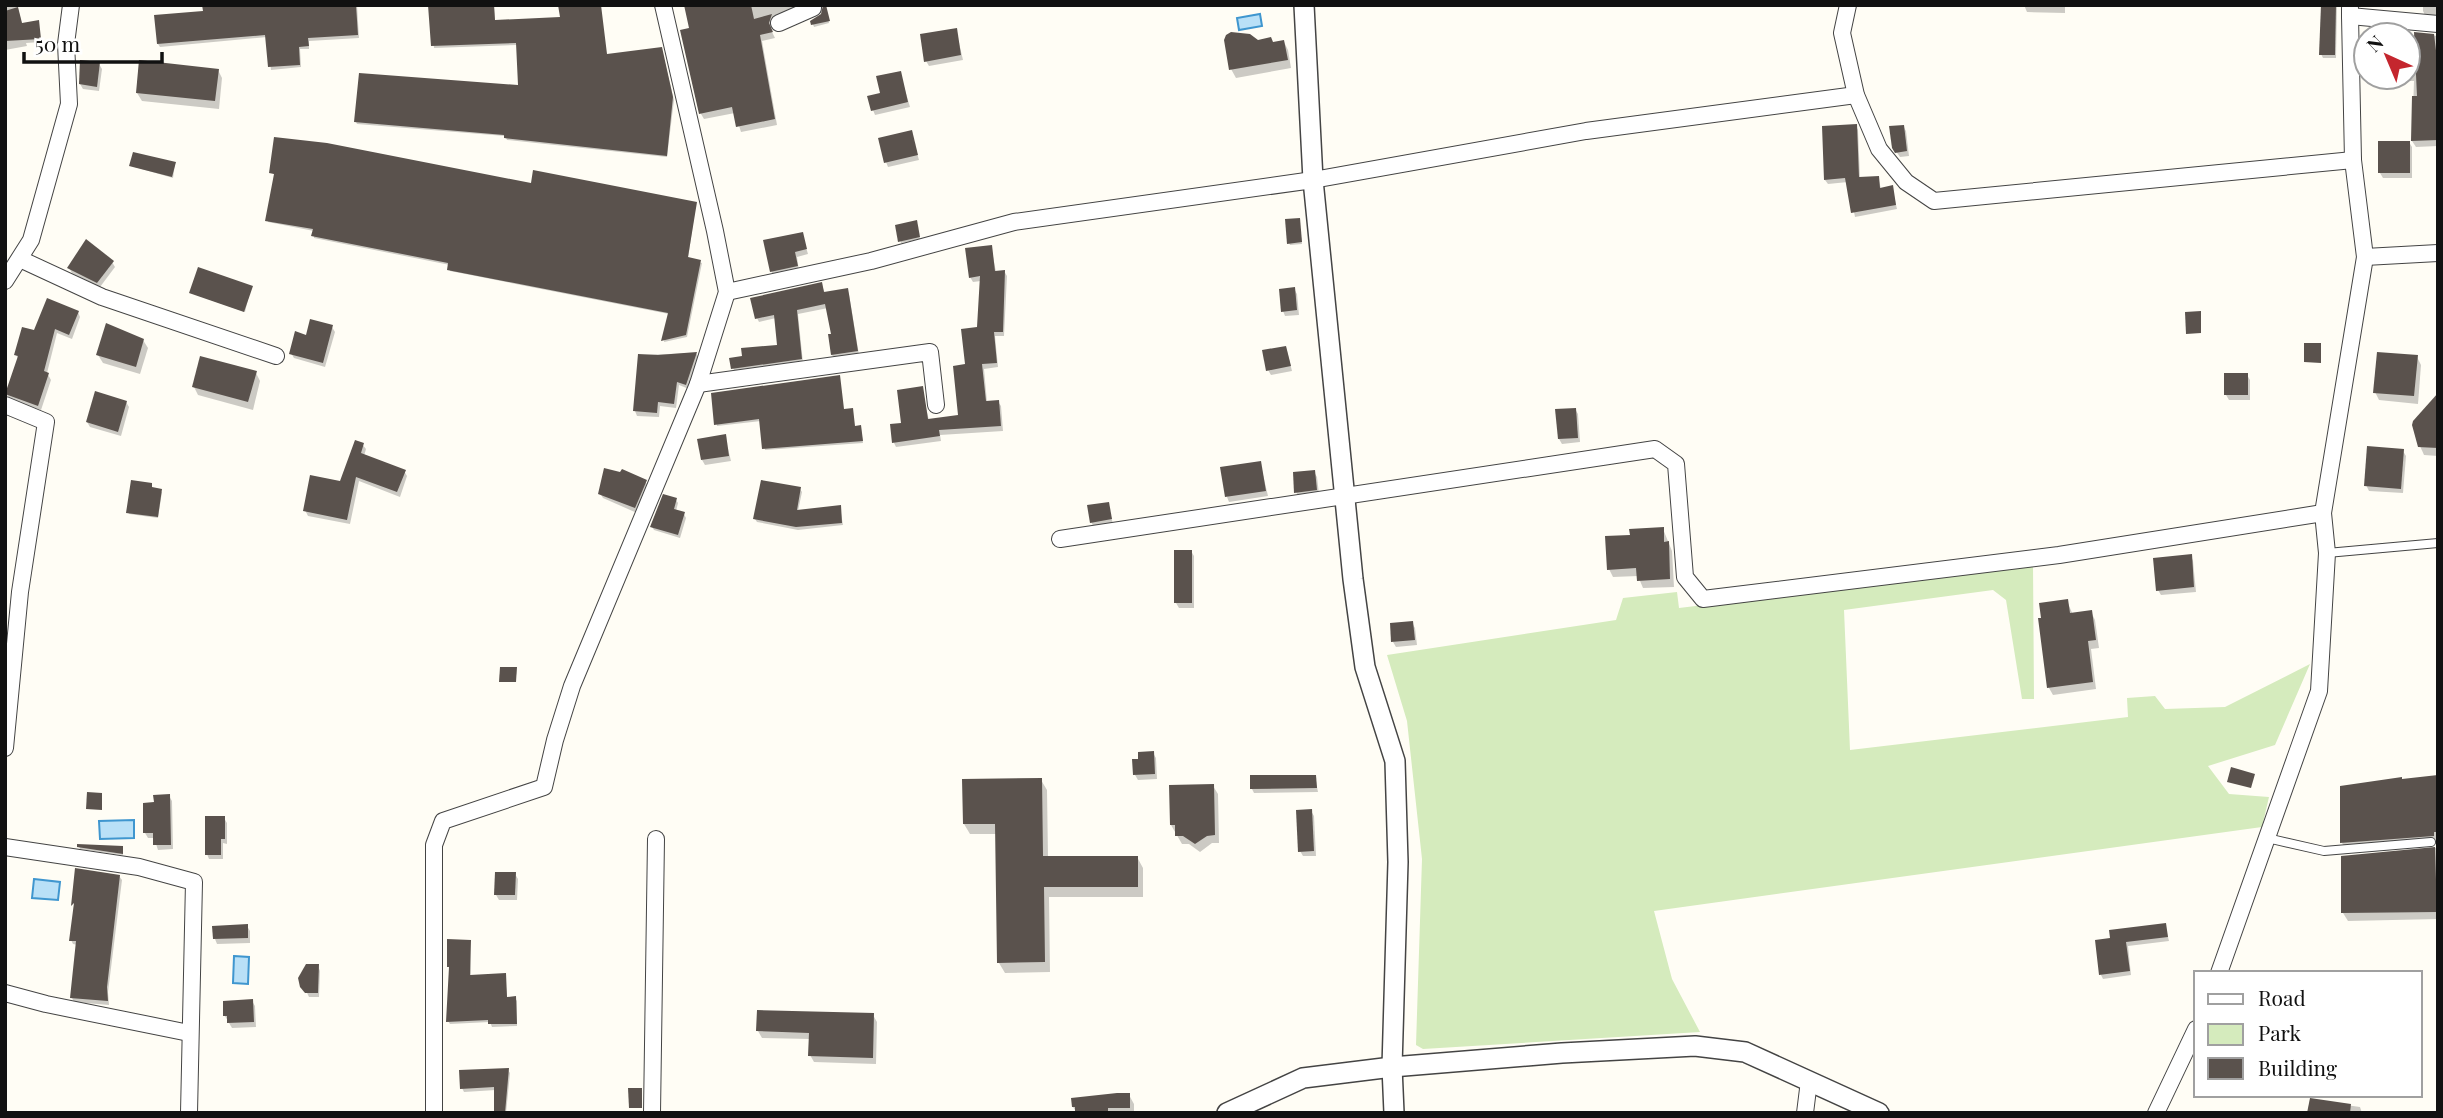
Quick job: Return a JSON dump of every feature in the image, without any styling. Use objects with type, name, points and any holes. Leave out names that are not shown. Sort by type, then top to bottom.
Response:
[{"type":"street","points":[[5,281],[32,240],[69,104],[66,44],[71,5]]},
{"type":"street","points":[[434,1113],[434,845],[443,821],[544,787],[572,685],[698,384],[727,292],[663,5]]},
{"type":"street","points":[[779,23],[813,8],[813,5]]},
{"type":"street","points":[[1304,5],[1313,180],[1343,498],[1365,667],[1395,761],[1398,862],[1392,1067],[1394,1113]]},
{"type":"street","points":[[1848,5],[1842,33],[1856,95],[1879,149],[1906,182],[1934,201],[2353,160]]},
{"type":"street","points":[[2220,971],[2319,691],[2327,553],[2323,513],[2365,257],[2353,160],[2350,10],[2438,24]]},
{"type":"street","points":[[727,292],[870,261],[1014,222],[1313,180],[1586,131],[1856,95]]},
{"type":"street","points":[[2365,257],[2438,253]]},
{"type":"street","points":[[20,259],[102,297],[276,356]]},
{"type":"street","points":[[698,384],[930,352],[936,405]]},
{"type":"street","points":[[5,405],[46,422],[20,592],[5,748]]},
{"type":"street","points":[[1060,539],[1655,449],[1676,464],[1685,577],[1703,598],[2059,555],[2323,513]]},
{"type":"street","points":[[652,1113],[656,839]]},
{"type":"street","points":[[5,847],[139,867],[194,882],[189,1113]]},
{"type":"street","points":[[5,993],[189,1034]]},
{"type":"street","points":[[2156,1113],[2194,1033]]},
{"type":"street","points":[[1227,1113],[1303,1078],[1392,1067],[1562,1053],[1695,1046],[1745,1052],[1879,1113]]},
{"type":"street","points":[[1805,1113],[1809,1082]]},
{"type":"lane","points":[[2327,553],[2438,543]]},
{"type":"lane","points":[[2267,838],[2324,851],[2431,842]]},
{"type":"green space","points":[[2033,565],[2034,699],[2022,699],[2006,600],[1993,590],[1844,610],[1850,750],[2128,717],[2127,698],[2155,696],[2165,709],[2225,707],[2310,664],[2275,745],[2208,766],[2229,794],[2269,797],[2262,827],[1654,911],[1672,979],[1700,1032],[1423,1049],[1416,1045],[1422,859],[1407,721],[1387,655],[1616,620],[1623,598],[1677,592],[1679,608]]},
{"type":"water","points":[[1260,14],[1262,26],[1239,30],[1237,18]]},
{"type":"water","points":[[134,820],[134,838],[100,839],[99,821]]},
{"type":"water","points":[[34,879],[60,882],[58,900],[32,898]]},
{"type":"water","points":[[234,956],[249,957],[248,984],[233,983]]},
{"type":"building","points":[[202,5],[356,5],[358,35],[308,38],[309,46],[299,47],[300,65],[268,67],[265,35],[157,44],[154,15],[203,11]]},
{"type":"building","points":[[428,5],[494,5],[495,20],[560,17],[558,5],[601,5],[607,54],[662,47],[673,97],[667,156],[504,138],[504,135],[354,122],[359,73],[518,85],[516,43],[431,46]]},
{"type":"building","points":[[684,5],[751,5],[754,19],[772,14],[769,23],[773,32],[760,35],[775,119],[736,127],[732,107],[699,114],[680,30],[689,28]]},
{"type":"building","points":[[823,5],[826,5],[830,21],[811,25],[810,21],[821,14]]},
{"type":"building","points":[[2321,5],[2336,5],[2335,55],[2319,55]]},
{"type":"building","points":[[18,7],[22,23],[39,20],[41,39],[5,41],[5,11]]},
{"type":"building","points":[[957,28],[961,55],[924,62],[920,34]]},
{"type":"building","points":[[1231,32],[1250,34],[1258,40],[1271,37],[1273,42],[1284,40],[1288,60],[1229,70],[1224,40]]},
{"type":"building","points":[[2422,33],[2434,34],[2438,67],[2438,140],[2411,141],[2412,96],[2417,96],[2417,91],[2422,91]]},
{"type":"building","points":[[80,60],[100,62],[97,87],[79,84]]},
{"type":"building","points":[[139,60],[219,69],[215,101],[136,93]]},
{"type":"building","points":[[901,71],[908,102],[871,111],[867,96],[880,93],[876,76]]},
{"type":"building","points":[[1857,124],[1859,177],[1879,176],[1880,188],[1893,185],[1896,205],[1851,213],[1845,178],[1824,180],[1822,126]]},
{"type":"building","points":[[1904,125],[1907,151],[1895,153],[1889,126]]},
{"type":"building","points":[[912,130],[918,155],[884,163],[878,138]]},
{"type":"building","points":[[274,137],[327,143],[531,183],[533,170],[697,202],[688,257],[701,260],[686,335],[661,341],[668,313],[447,270],[448,263],[311,236],[313,229],[265,221],[274,174],[269,173]]},
{"type":"building","points":[[2378,141],[2410,141],[2410,173],[2378,173]]},
{"type":"building","points":[[133,152],[176,162],[172,177],[129,166]]},
{"type":"building","points":[[1300,218],[1302,242],[1287,244],[1285,219]]},
{"type":"building","points":[[917,220],[920,237],[898,242],[895,225]]},
{"type":"building","points":[[803,232],[807,249],[795,252],[798,266],[770,272],[763,240]]},
{"type":"building","points":[[86,239],[114,261],[97,283],[67,268]]},
{"type":"building","points":[[992,245],[995,271],[1005,270],[1003,332],[994,332],[997,363],[982,364],[986,401],[999,400],[1001,426],[939,430],[940,436],[892,443],[890,424],[901,423],[897,390],[923,386],[928,419],[958,415],[953,366],[965,364],[961,329],[977,327],[980,276],[969,278],[965,248]]},
{"type":"building","points":[[198,267],[253,286],[244,312],[189,293]]},
{"type":"building","points":[[822,282],[824,292],[848,288],[858,351],[831,355],[828,334],[831,334],[825,304],[797,310],[802,359],[731,369],[729,358],[742,356],[741,348],[777,345],[774,315],[755,319],[750,298]]},
{"type":"building","points":[[1295,287],[1297,310],[1281,312],[1279,289]]},
{"type":"building","points":[[47,298],[79,311],[69,335],[55,329],[44,371],[49,373],[38,406],[5,394],[18,356],[14,355],[22,327],[34,330]]},
{"type":"building","points":[[2201,311],[2201,333],[2186,334],[2185,312]]},
{"type":"building","points":[[310,319],[333,325],[323,363],[289,354],[295,331],[306,335]]},
{"type":"building","points":[[106,323],[144,339],[136,367],[96,355]]},
{"type":"building","points":[[2304,343],[2321,343],[2321,363],[2304,362]]},
{"type":"building","points":[[1286,346],[1291,366],[1266,371],[1262,350]]},
{"type":"building","points":[[697,352],[686,385],[677,382],[674,404],[658,402],[657,413],[633,411],[638,354]]},
{"type":"building","points":[[2377,352],[2418,355],[2414,396],[2373,393]]},
{"type":"building","points":[[200,356],[257,371],[248,402],[192,387]]},
{"type":"building","points":[[2224,373],[2248,373],[2248,395],[2224,395]]},
{"type":"building","points":[[840,375],[844,409],[853,408],[855,426],[861,425],[863,441],[762,449],[759,419],[714,425],[711,393]]},
{"type":"building","points":[[95,391],[127,401],[118,432],[86,422]]},
{"type":"building","points":[[2438,393],[2438,448],[2418,447],[2413,421]]},
{"type":"building","points":[[1576,408],[1578,438],[1558,439],[1555,409]]},
{"type":"building","points":[[726,434],[729,456],[701,460],[697,439]]},
{"type":"building","points":[[355,440],[364,443],[361,453],[406,470],[397,492],[356,477],[347,520],[303,511],[310,475],[340,481]]},
{"type":"building","points":[[2367,446],[2404,449],[2401,489],[2364,486]]},
{"type":"building","points":[[1261,461],[1266,491],[1225,497],[1220,467]]},
{"type":"building","points":[[604,468],[620,472],[622,469],[647,480],[635,508],[598,494]]},
{"type":"building","points":[[1315,470],[1317,490],[1294,493],[1293,472]]},
{"type":"building","points":[[131,480],[152,483],[152,487],[162,489],[158,517],[126,513]]},
{"type":"building","points":[[761,480],[801,487],[797,510],[841,505],[842,523],[796,527],[753,519]]},
{"type":"building","points":[[663,494],[677,498],[674,509],[685,512],[678,535],[650,527]]},
{"type":"building","points":[[1109,502],[1112,519],[1090,523],[1087,505]]},
{"type":"building","points":[[1664,527],[1664,542],[1669,541],[1670,579],[1637,581],[1636,568],[1607,570],[1605,536],[1630,535],[1629,529]]},
{"type":"building","points":[[1174,550],[1192,550],[1192,603],[1174,603]]},
{"type":"building","points":[[2192,554],[2194,587],[2156,591],[2153,558]]},
{"type":"building","points":[[2068,599],[2070,613],[2092,610],[2096,640],[2088,641],[2093,682],[2047,688],[2038,618],[2041,618],[2039,603]]},
{"type":"building","points":[[1413,621],[1415,640],[1391,642],[1390,623]]},
{"type":"building","points":[[500,667],[517,667],[516,682],[499,682]]},
{"type":"building","points":[[1154,751],[1155,774],[1133,775],[1132,759],[1138,759],[1138,752]]},
{"type":"building","points":[[2231,767],[2255,774],[2251,788],[2227,782]]},
{"type":"building","points":[[1250,775],[1316,775],[1317,788],[1250,789]]},
{"type":"building","points":[[2438,775],[2438,832],[2434,832],[2434,836],[2340,843],[2340,786]]},
{"type":"building","points":[[1042,778],[1043,856],[1138,856],[1138,887],[1044,887],[1045,962],[997,963],[995,824],[963,824],[962,779]]},
{"type":"building","points":[[1214,784],[1215,835],[1207,836],[1195,844],[1183,836],[1175,836],[1175,825],[1170,825],[1169,785]]},
{"type":"building","points":[[87,792],[102,793],[102,810],[86,809]]},
{"type":"building","points":[[170,794],[171,845],[153,845],[153,833],[143,833],[143,803],[154,802],[153,795]]},
{"type":"building","points":[[1312,809],[1314,851],[1298,852],[1296,810]]},
{"type":"building","points":[[205,816],[225,816],[225,839],[221,839],[221,855],[205,855]]},
{"type":"building","points":[[77,844],[123,846],[123,854],[77,847]]},
{"type":"building","points":[[2435,847],[2437,912],[2341,913],[2341,856]]},
{"type":"building","points":[[75,868],[120,875],[107,987],[108,1001],[70,998],[76,941],[69,941]]},
{"type":"building","points":[[495,872],[516,872],[515,895],[494,895]]},
{"type":"building","points":[[2166,923],[2168,937],[2126,942],[2130,971],[2099,975],[2095,940],[2110,938],[2109,930]]},
{"type":"building","points":[[248,924],[248,938],[213,939],[212,926]]},
{"type":"building","points":[[447,939],[471,940],[470,975],[506,973],[507,997],[516,996],[517,1024],[488,1024],[488,1020],[446,1022],[449,967]]},
{"type":"building","points":[[306,964],[319,964],[318,993],[305,993],[300,987],[298,978]]},
{"type":"building","points":[[253,999],[254,1022],[227,1023],[227,1016],[223,1016],[223,1001]]},
{"type":"building","points":[[757,1010],[874,1013],[873,1058],[808,1056],[809,1033],[756,1031]]},
{"type":"building","points":[[509,1068],[505,1113],[494,1113],[494,1087],[460,1089],[459,1070]]},
{"type":"building","points":[[628,1088],[642,1088],[642,1108],[629,1108]]},
{"type":"building","points":[[1130,1093],[1130,1108],[1108,1108],[1108,1113],[1075,1113],[1075,1107],[1072,1107],[1071,1098]]},
{"type":"building","points":[[2310,1098],[2351,1104],[2350,1113],[2307,1113]]}]
